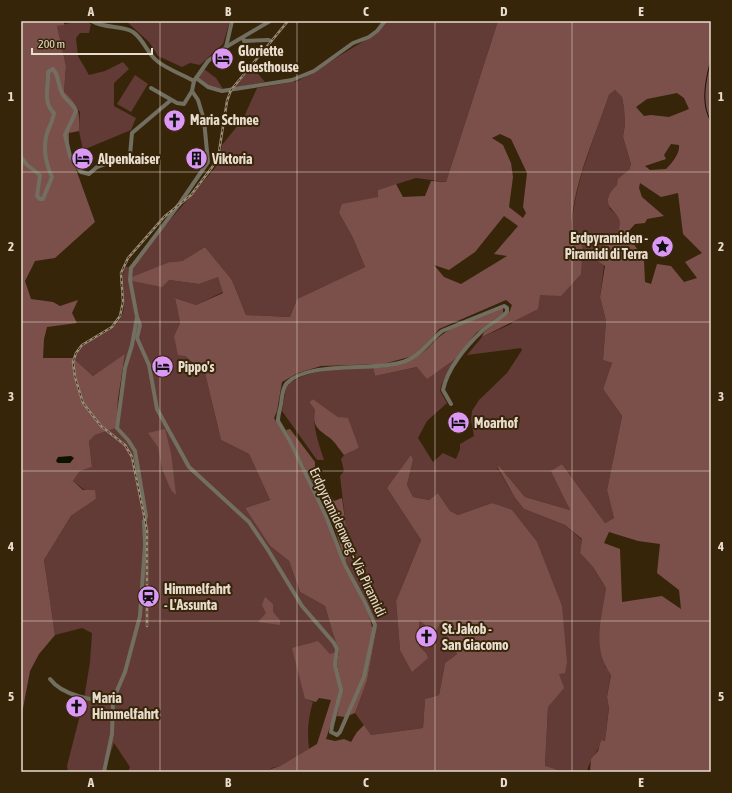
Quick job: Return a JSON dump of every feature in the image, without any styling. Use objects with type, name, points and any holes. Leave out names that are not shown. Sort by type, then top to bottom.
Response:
[{"type":"street","points":[[92,21],[97,24],[131,30],[143,42],[154,59],[165,67],[195,79],[208,87],[222,91],[292,80],[314,71],[354,43],[369,37],[377,31],[384,21]]},
{"type":"street","points":[[226,47],[232,21]]},
{"type":"street","points":[[151,88],[171,100],[184,104],[192,91],[195,79],[208,61],[226,47],[270,21]]},
{"type":"street","points":[[243,38],[244,41],[269,40]]},
{"type":"street","points":[[21,157],[27,165],[40,175],[37,196],[40,200],[43,199],[52,177],[44,156],[48,131],[53,123],[54,113],[47,104],[47,99],[48,72],[53,69],[56,72],[58,85],[63,95],[73,104],[76,111],[65,135],[70,156],[84,174],[89,174],[97,167],[130,154],[132,132],[171,100]]},
{"type":"street","name":"Erdpyramidenweg - Via Piramidi","points":[[192,91],[201,109],[208,152],[208,162],[177,208],[131,268],[130,280],[136,316],[140,325],[137,338],[149,365],[156,409],[189,467],[249,522],[302,606],[334,643],[337,649],[335,665],[340,690],[331,732],[337,735],[340,732],[364,677],[375,625],[365,602],[345,566],[326,516],[290,441],[278,422],[286,385],[303,374],[318,371],[400,363],[425,349],[442,331],[504,306],[507,308],[507,312],[474,339],[445,380],[443,390],[451,404]]},
{"type":"street","points":[[104,772],[112,734],[113,700],[125,672],[140,616],[145,545],[144,522],[146,516],[136,464],[136,454],[128,440],[117,428],[125,368],[132,345],[136,316]]},
{"type":"street","points":[[50,679],[59,688],[75,694],[113,700]]},
{"type":"shaded area","points":[[21,21],[64,21],[64,25],[57,26],[66,66],[64,92],[76,105],[79,114],[79,131],[69,133],[69,150],[95,222],[55,258],[35,261],[25,281],[31,299],[53,302],[60,306],[78,300],[72,313],[77,323],[47,327],[44,339],[43,358],[73,358],[93,376],[125,354],[118,399],[116,428],[95,435],[89,441],[92,467],[80,471],[73,481],[83,490],[95,490],[96,499],[71,516],[44,560],[55,635],[39,654],[30,671],[21,719]]},
{"type":"shaded area","points":[[78,21],[85,21],[91,24],[89,33],[80,33],[76,38],[78,56],[89,75],[105,71],[123,62],[129,69],[114,83],[114,106],[136,118],[131,130],[83,150],[79,131],[80,112],[64,92],[66,66],[57,26]]},
{"type":"shaded area","points":[[126,21],[229,21],[229,24],[223,44],[200,65],[190,63],[182,67],[158,56],[149,42]]},
{"type":"shaded area","points":[[386,21],[498,21],[446,182],[416,178],[378,190],[378,197],[339,213],[353,238],[365,267],[297,299],[290,317],[246,315],[232,280],[205,247],[182,261],[170,262],[169,280],[199,284],[218,276],[223,292],[196,305],[175,298],[180,323],[174,336],[185,356],[205,373],[221,440],[249,454],[270,500],[245,508],[270,546],[289,561],[300,592],[325,606],[339,650],[330,655],[305,699],[313,702],[308,725],[309,749],[280,766],[271,768],[271,772],[128,772],[130,767],[114,743],[104,772],[68,772],[67,766],[84,699],[90,662],[92,633],[82,628],[55,635],[44,560],[71,516],[96,499],[73,481],[80,471],[92,467],[89,441],[95,435],[116,428],[125,355],[93,376],[75,360],[78,352],[88,342],[112,328],[118,322],[124,309],[123,274],[125,267],[129,267],[215,168],[220,157],[222,145],[243,119],[257,88],[298,81],[377,33]]},
{"type":"shaded area","points":[[498,21],[711,21],[711,772],[590,772],[591,759],[598,751],[601,740],[605,741],[609,708],[607,697],[611,675],[601,654],[600,643],[601,622],[606,588],[593,567],[580,553],[582,539],[565,525],[524,509],[515,498],[497,466],[500,467],[525,497],[570,510],[551,471],[562,464],[605,523],[614,518],[607,490],[622,416],[603,389],[612,363],[603,360],[606,321],[600,297],[605,266],[597,260],[607,242],[617,236],[620,226],[620,219],[608,204],[608,199],[611,192],[617,185],[618,179],[629,170],[631,164],[623,137],[625,124],[622,97],[615,90],[609,95],[578,184],[574,203],[571,240],[583,232],[581,274],[561,296],[540,295],[538,309],[482,337],[484,332],[509,313],[512,305],[506,300],[439,329],[424,348],[413,356],[383,364],[321,366],[298,373],[282,382],[277,411],[274,418],[289,442],[329,525],[340,556],[365,604],[372,627],[377,627],[367,681],[355,713],[345,717],[337,716],[342,690],[337,664],[339,650],[325,606],[300,592],[289,561],[270,546],[245,508],[270,500],[249,454],[221,440],[205,373],[185,356],[178,355],[174,336],[180,323],[175,298],[196,305],[223,293],[218,277],[199,284],[169,280],[162,287],[132,281],[132,277],[170,262],[182,261],[205,247],[232,280],[246,315],[290,317],[297,299],[365,267],[353,238],[339,213],[342,204],[378,197],[378,190],[396,184],[403,197],[425,196],[431,181],[446,182]],"holes":[[[677,93],[684,98],[689,109],[669,117],[651,115],[644,116],[636,107],[647,99]],[[500,134],[511,139],[527,173],[523,207],[526,213],[523,218],[509,207],[513,177],[511,163],[503,145],[492,138]],[[671,144],[679,145],[677,155],[666,169],[650,170],[645,166],[666,159],[664,155]],[[640,183],[661,197],[678,193],[683,234],[702,253],[685,262],[697,278],[684,282],[671,266],[657,264],[651,284],[645,282],[644,260],[627,233],[635,224],[645,223],[647,219],[664,216],[642,197],[639,188]],[[504,216],[518,226],[494,254],[507,256],[461,284],[444,277],[434,265],[449,270],[475,252]],[[609,532],[638,541],[660,544],[657,573],[679,590],[681,609],[662,596],[622,602],[620,549],[604,543]]]},
{"type":"shaded area","points":[[252,67],[265,82],[234,88]]},
{"type":"shaded area","points":[[204,69],[216,78],[223,89],[209,86],[197,78]]},
{"type":"shaded area","points":[[135,75],[148,84],[131,112],[117,104]]},
{"type":"shaded area","points":[[615,90],[622,97],[625,124],[623,137],[631,164],[629,170],[608,197],[610,209],[619,217],[621,224],[617,236],[607,242],[600,297],[606,321],[603,360],[612,363],[603,389],[622,416],[607,490],[614,518],[605,523],[562,464],[552,471],[570,510],[525,497],[500,467],[497,467],[515,498],[524,509],[565,525],[582,540],[580,553],[593,567],[606,588],[603,613],[605,666],[611,674],[607,697],[609,707],[605,741],[601,740],[587,772],[559,772],[558,770],[545,767],[548,706],[554,699],[492,503],[458,515],[450,511],[438,493],[429,500],[413,497],[407,485],[413,460],[387,488],[421,540],[396,601],[400,650],[426,653],[419,646],[419,619],[432,631],[425,646],[428,648],[440,622],[457,654],[445,663],[439,695],[425,699],[423,728],[371,735],[355,713],[367,681],[377,627],[367,601],[345,561],[347,558],[340,530],[346,526],[340,476],[344,471],[341,459],[344,455],[359,448],[338,417],[313,399],[309,402],[315,410],[315,429],[324,460],[317,460],[282,411],[286,387],[294,380],[315,372],[327,370],[373,367],[375,376],[455,359],[442,383],[440,391],[447,403],[427,421],[418,438],[433,462],[443,453],[456,459],[460,449],[460,444],[474,436],[471,420],[472,411],[479,400],[507,373],[522,350],[521,348],[467,355],[482,337],[511,324],[540,295],[583,232],[571,241],[575,203],[584,166],[609,95]]},
{"type":"shaded area","points":[[502,308],[503,313],[476,333],[455,359],[427,379],[417,367],[375,376],[373,367],[395,366],[409,361],[421,354],[439,337],[456,326]]},
{"type":"shaded area","points":[[313,399],[338,417],[348,418],[359,448],[344,455],[332,440],[319,430],[314,420],[315,410],[309,402]]},
{"type":"shaded area","points":[[165,429],[171,453],[176,495],[171,490],[162,469],[158,447],[148,433]]},
{"type":"shaded area","points":[[290,429],[315,462],[315,469],[334,501],[342,498],[346,526],[340,530],[347,558],[345,561],[333,523],[286,430]]},
{"type":"shaded area","points":[[411,455],[413,460],[407,485],[413,497],[429,500],[438,493],[450,511],[458,515],[492,503],[512,510],[537,542],[562,606],[567,662],[565,673],[559,674],[564,688],[548,707],[545,766],[558,770],[559,772],[271,772],[271,769],[280,766],[317,744],[331,700],[319,698],[316,702],[305,699],[292,648],[318,641],[330,654],[336,652],[339,690],[337,705],[326,739],[335,741],[344,739],[351,742],[357,732],[364,725],[371,735],[423,728],[425,699],[439,695],[445,663],[457,654],[440,623],[428,648],[425,646],[432,631],[419,620],[419,646],[426,653],[428,658],[412,672],[400,650],[396,601],[421,540],[387,488]]},
{"type":"shaded area","points":[[71,456],[74,458],[70,463],[58,463],[56,461],[58,457]]},
{"type":"shaded area","points":[[265,597],[273,604],[273,612],[280,620],[280,625],[258,622],[266,613],[262,605]]},
{"type":"waterway","points":[[711,60],[705,91],[706,107],[711,121]]},
{"type":"waterway","points":[[711,685],[711,693]]},
{"type":"railway","points":[[147,626],[147,530],[132,457],[125,445],[101,426],[83,403],[75,377],[73,362],[76,353],[82,345],[112,327],[120,316],[123,302],[121,273],[128,258],[164,217],[191,195],[213,166],[219,152],[227,101],[231,90],[288,21]]},
{"type":"place","name":"Gloriette Guesthouse","points":[[223,59]]},
{"type":"place","name":"Maria Schnee","points":[[174,120]]},
{"type":"place","name":"Alpenkaiser","points":[[82,159]]},
{"type":"place","name":"Viktoria","points":[[197,159]]},
{"type":"place","name":"Erdpyramiden - Piramidi di Terra","points":[[663,246]]},
{"type":"place","name":"Pippo's","points":[[162,367]]},
{"type":"place","name":"Moarhof","points":[[458,423]]},
{"type":"place","name":"Himmelfahrt - L'Assunta","points":[[148,597]]},
{"type":"place","name":"St. Jakob - San Giacomo","points":[[426,637]]},
{"type":"place","name":"Maria Himmelfahrt","points":[[77,706]]}]
